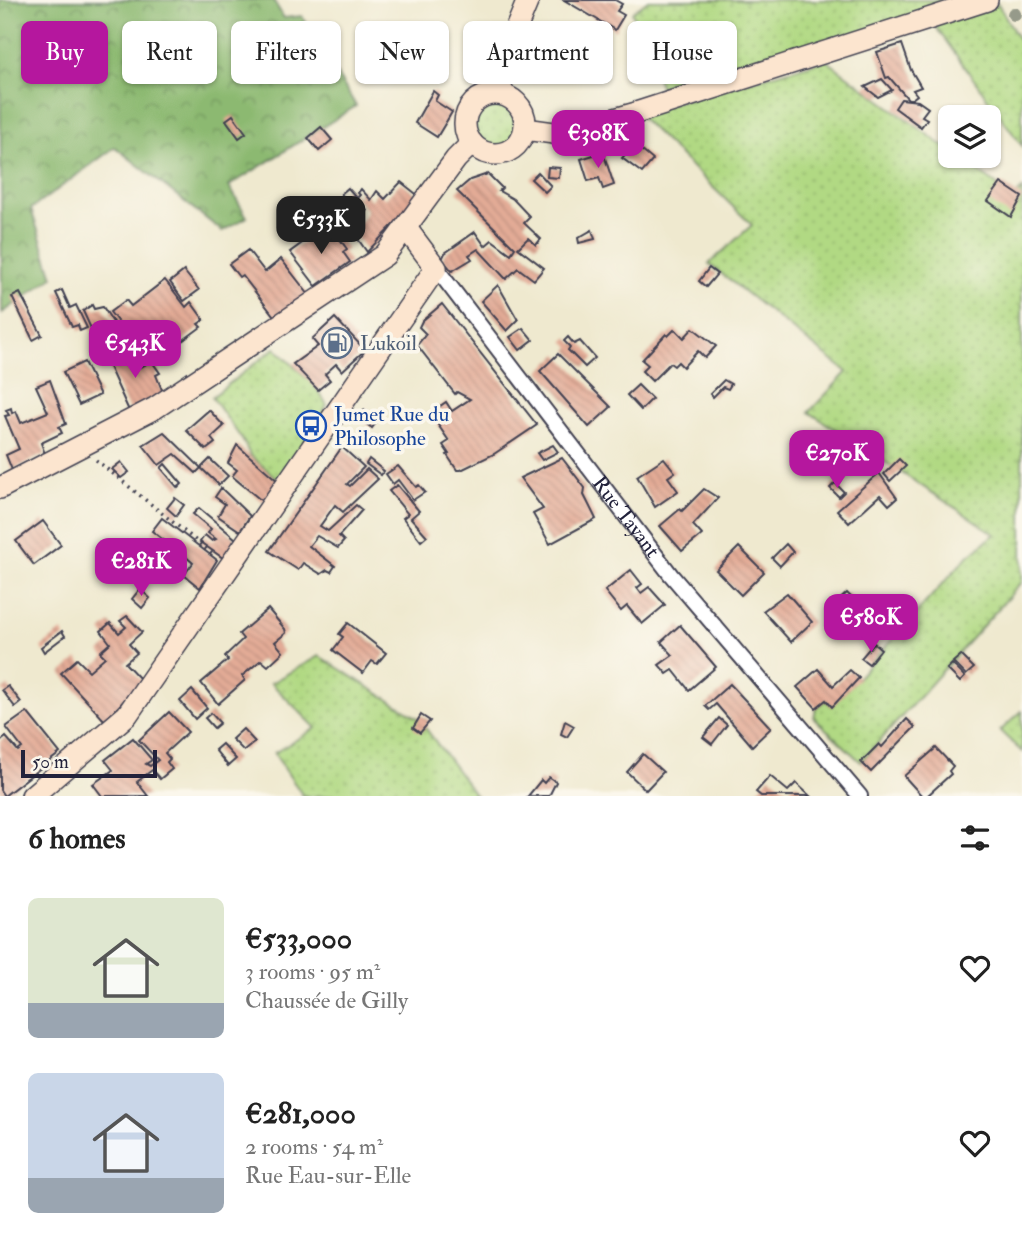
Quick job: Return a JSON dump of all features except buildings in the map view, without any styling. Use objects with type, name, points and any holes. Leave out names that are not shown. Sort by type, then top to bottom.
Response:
[{"type":"main road","points":[[501,94],[502,63],[528,0]]},
{"type":"main road","points":[[525,129],[561,134],[636,113],[987,0]]},
{"type":"main road","points":[[501,94],[517,103],[523,111],[525,129],[521,139],[505,152],[482,150],[472,143],[466,130],[468,111],[482,97],[501,94]]},
{"type":"main road","points":[[0,488],[155,408],[385,255],[456,159],[472,143]]},
{"type":"main road","name":"Rue Tayant","points":[[406,228],[436,268]]},
{"type":"main road","points":[[32,796],[127,715],[436,268]]},
{"type":"street","name":"Rue Tayant","points":[[436,268],[671,575],[860,796]]},
{"type":"path","points":[[80,447],[230,568]]},
{"type":"green space","points":[[0,0],[273,0],[284,18],[302,16],[305,21],[231,21],[231,84],[341,84],[341,81],[356,106],[229,186],[247,217],[222,231],[115,147],[31,209],[53,277],[2,313]]},
{"type":"green space","points":[[648,0],[952,0],[868,39],[737,70],[737,21],[635,21],[632,12]]},
{"type":"green space","points":[[998,4],[1022,45],[1022,146],[1001,117],[1001,105],[992,105],[930,19]]},
{"type":"green space","points":[[826,60],[938,142],[938,168],[974,168],[1014,197],[1022,189],[1022,582],[861,762],[814,718],[816,708],[826,700],[832,706],[966,558],[995,534],[809,412],[847,372],[709,264],[752,225],[636,113]]},
{"type":"green space","points":[[659,84],[678,84],[661,88]]},
{"type":"green space","points":[[495,94],[516,103],[525,124],[516,145],[495,154],[474,145],[465,124],[474,103]]},
{"type":"green space","points":[[275,348],[315,386],[327,405],[280,481],[250,455],[212,397]]},
{"type":"green space","points":[[319,656],[418,718],[476,796],[303,796],[274,753],[316,728],[271,683]]},
{"type":"green space","points":[[1022,711],[1022,752],[1000,731]]},
{"type":"place","name":"Lukoil","points":[[337,343]]},
{"type":"place","name":"Jumet Rue du Philosophe","points":[[311,426]]}]
